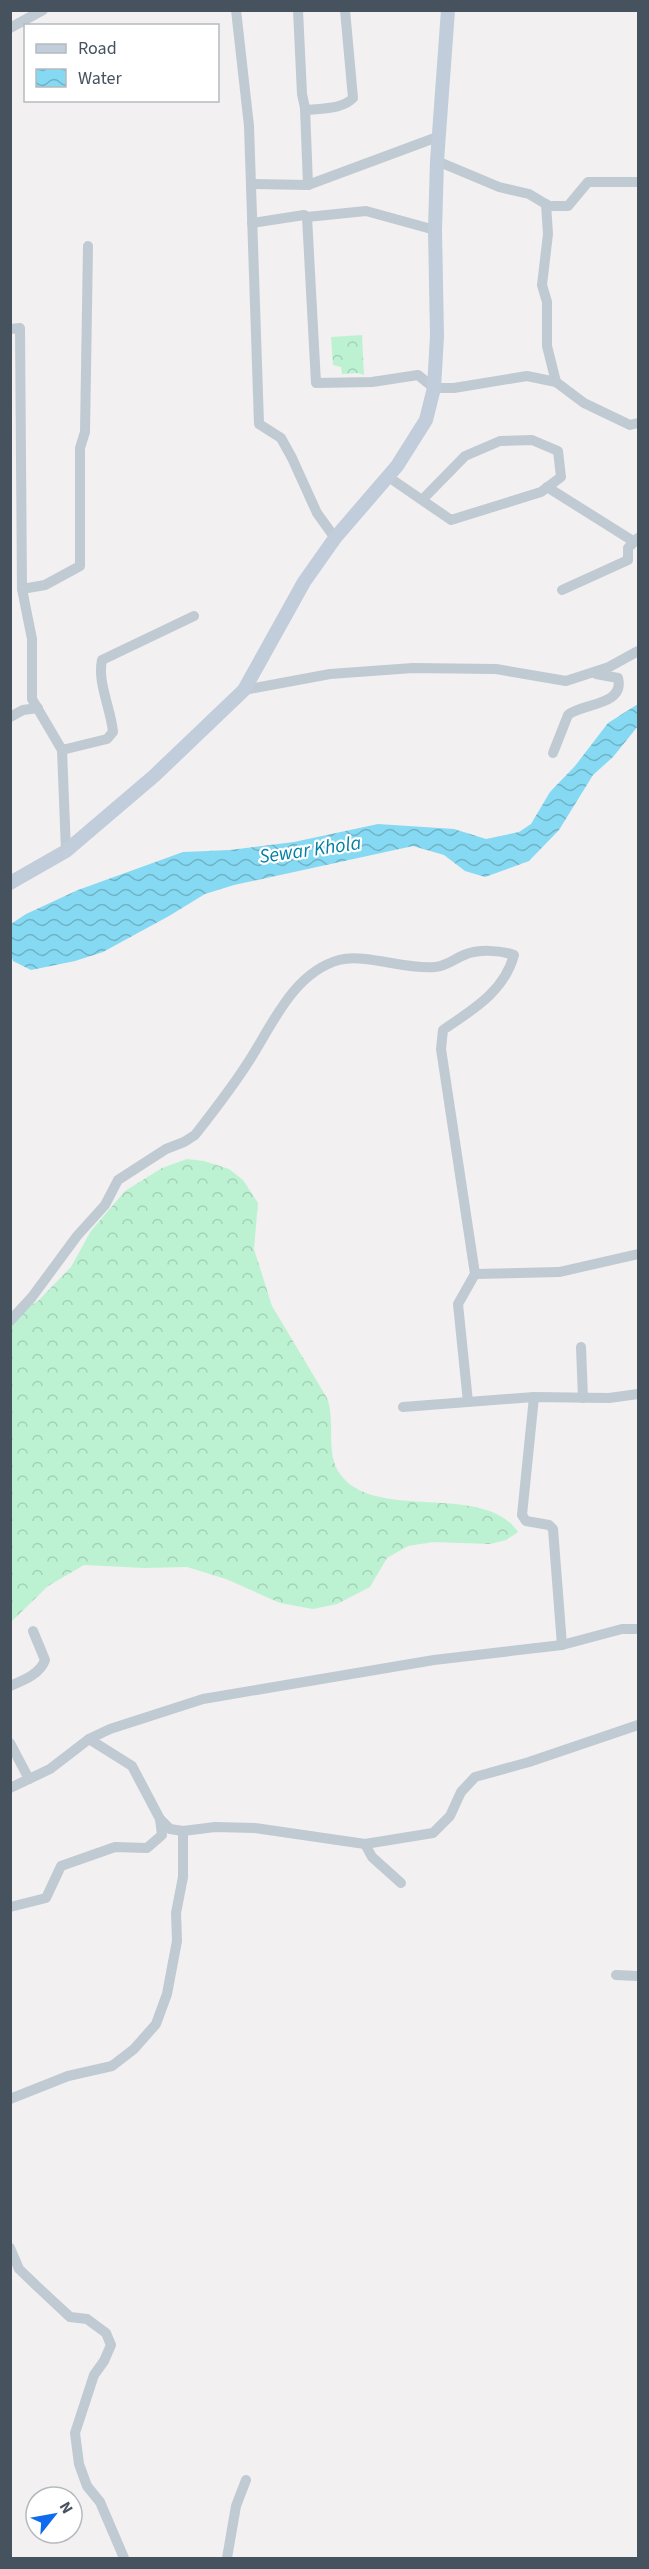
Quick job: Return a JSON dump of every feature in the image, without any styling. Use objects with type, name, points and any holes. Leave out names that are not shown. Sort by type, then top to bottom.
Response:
[{"type":"street","points":[[10,28],[42,10]]},
{"type":"street","points":[[236,10],[249,126],[260,424],[280,438],[292,458],[317,513],[334,538]]},
{"type":"street","points":[[298,10],[308,186]]},
{"type":"street","points":[[305,108],[309,110],[341,106],[348,104],[353,98],[345,10]]},
{"type":"street","points":[[10,883],[66,851],[154,776],[244,690],[304,582],[334,538],[397,466],[426,420],[434,388],[437,336],[435,230],[437,161],[448,10]]},
{"type":"street","points":[[251,184],[308,186],[440,136]]},
{"type":"street","points":[[437,161],[500,188],[529,194],[546,204],[568,206],[588,182],[639,182]]},
{"type":"street","points":[[546,204],[548,234],[542,285],[547,302],[547,346],[556,382]]},
{"type":"street","points":[[252,223],[304,215],[307,217],[366,211],[435,230]]},
{"type":"street","points":[[307,217],[316,383],[372,382],[418,375],[434,388],[454,388],[527,376],[556,382],[584,403],[630,425],[639,423]]},
{"type":"street","points":[[22,589],[45,585],[80,566],[81,448],[85,432],[88,246]]},
{"type":"street","points":[[10,329],[20,328],[22,589],[32,639],[32,699],[62,750],[66,851]]},
{"type":"street","points":[[387,476],[451,520],[541,492],[561,477],[558,451],[531,440],[500,441],[465,456],[422,500]]},
{"type":"street","points":[[547,487],[636,539],[628,548],[628,560],[562,590]]},
{"type":"street","points":[[62,750],[107,739],[113,732],[112,715],[100,669],[102,660],[194,616]]},
{"type":"street","points":[[244,690],[330,674],[412,668],[496,669],[567,681],[592,673],[639,651]]},
{"type":"street","points":[[553,753],[568,715],[610,699],[620,685],[616,676],[592,673]]},
{"type":"street","points":[[10,717],[23,710],[38,708]]},
{"type":"street","points":[[10,1321],[32,1298],[77,1236],[105,1205],[118,1180],[166,1149],[195,1135],[246,1065],[282,1005],[302,984],[338,960],[354,958],[394,965],[433,968],[445,966],[475,952],[504,951],[514,955],[512,963],[490,998],[443,1030],[441,1049],[475,1274],[458,1304],[468,1402]]},
{"type":"street","points":[[475,1274],[559,1272],[639,1254]]},
{"type":"street","points":[[581,1347],[583,1398]]},
{"type":"street","points":[[403,1407],[534,1397],[609,1398],[639,1394]]},
{"type":"street","points":[[534,1397],[522,1515],[526,1521],[549,1525],[553,1529],[562,1645]]},
{"type":"street","points":[[10,1788],[50,1769],[89,1739],[110,1729],[203,1699],[434,1660],[562,1645],[622,1629],[639,1629]]},
{"type":"street","points":[[10,1686],[37,1672],[44,1665],[45,1660],[33,1631]]},
{"type":"street","points":[[89,1739],[132,1766],[160,1819],[170,1829],[183,1831],[215,1827],[255,1828],[365,1844],[434,1833],[450,1816],[461,1792],[475,1777],[529,1762],[639,1725]]},
{"type":"street","points":[[10,1743],[29,1779]]},
{"type":"street","points":[[10,1907],[46,1898],[61,1866],[115,1847],[147,1848],[162,1835],[160,1819]]},
{"type":"street","points":[[10,2099],[68,2076],[112,2066],[134,2049],[156,2024],[167,1994],[177,1941],[176,1912],[183,1876],[183,1831]]},
{"type":"street","points":[[365,1844],[372,1857],[401,1884]]},
{"type":"street","points":[[616,1975],[639,1976]]},
{"type":"street","points":[[10,2248],[19,2269],[40,2290],[70,2317],[87,2319],[106,2333],[111,2345],[94,2375],[75,2433],[79,2464],[87,2486],[99,2502],[124,2559]]},
{"type":"street","points":[[227,2559],[236,2506],[246,2480]]},
{"type":"green space","points":[[362,335],[364,375],[342,374],[341,367],[333,365],[331,337]]},
{"type":"green space","points":[[187,1159],[204,1161],[229,1169],[243,1180],[258,1203],[254,1249],[272,1306],[327,1398],[330,1407],[333,1457],[340,1474],[356,1488],[378,1497],[481,1508],[502,1517],[518,1532],[506,1540],[490,1544],[433,1542],[408,1546],[387,1558],[370,1587],[337,1604],[313,1609],[280,1603],[226,1579],[187,1567],[144,1568],[84,1565],[48,1586],[11,1622],[10,1317],[38,1301],[71,1267],[91,1231],[125,1191],[162,1168]]},
{"type":"water","name":"Sewar Khola","points":[[638,704],[638,726],[613,757],[593,775],[559,830],[529,861],[485,877],[465,871],[444,855],[413,846],[234,885],[205,894],[103,952],[75,961],[31,970],[13,961],[11,924],[26,914],[78,890],[183,852],[230,850],[294,842],[378,824],[454,829],[486,839],[519,832],[531,824],[550,792],[575,766],[608,723]]}]
